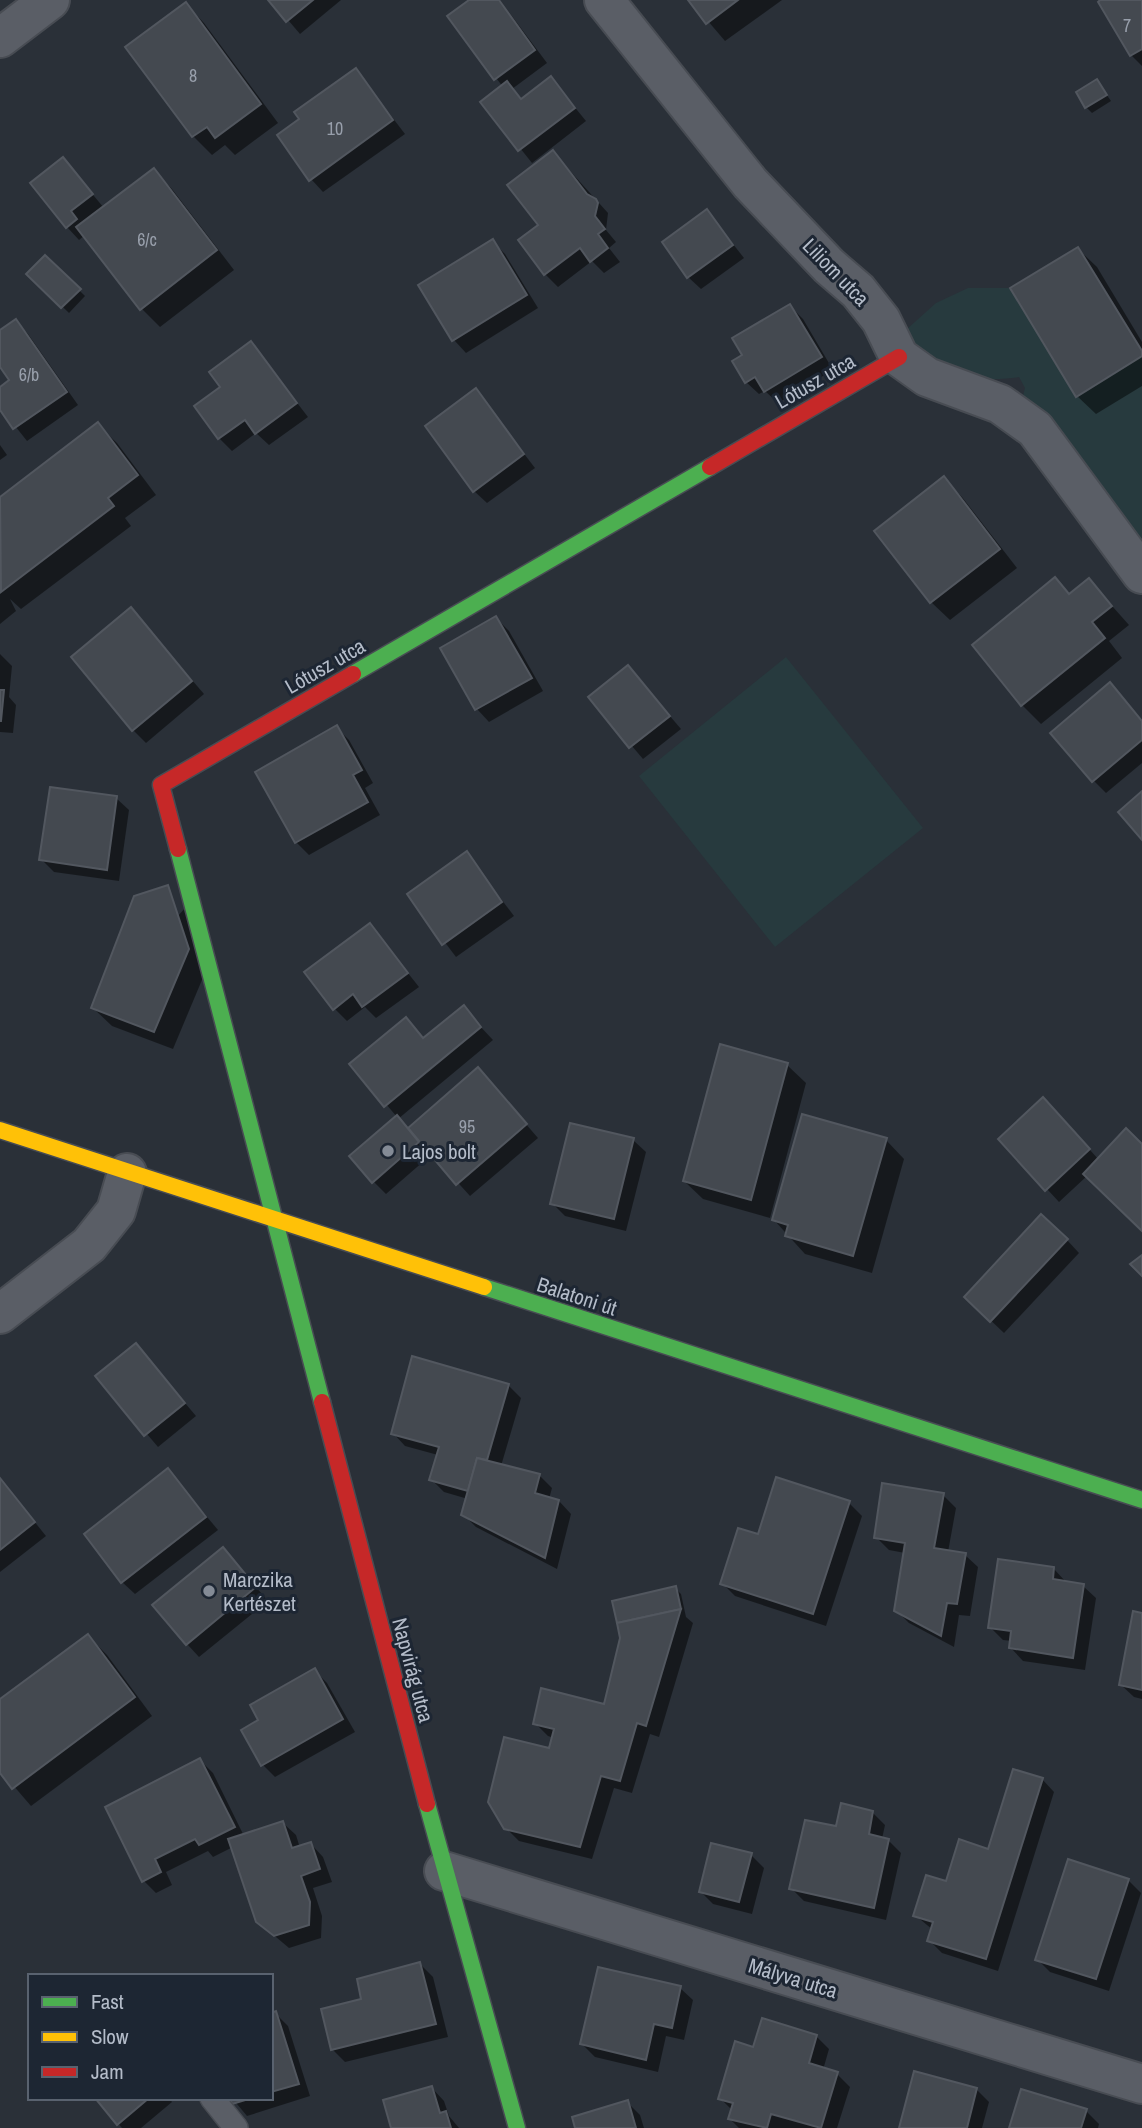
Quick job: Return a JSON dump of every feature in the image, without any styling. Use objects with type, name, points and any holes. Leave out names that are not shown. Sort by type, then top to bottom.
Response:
[{"type":"street","points":[[0,38],[50,0]]},
{"type":"street","name":"Liliom utca","points":[[604,0],[750,183],[829,266],[858,291],[881,320],[899,357],[927,377],[1000,404],[1035,429],[1142,574]]},
{"type":"street","name":"Lótusz utca","points":[[274,1221],[161,785],[899,357]]},
{"type":"street","name":"Balatoni út","points":[[0,1130],[274,1221],[1142,1500]]},
{"type":"street","points":[[0,1314],[89,1245],[116,1211],[127,1173]]},
{"type":"street","name":"Napvirág utca","points":[[274,1221],[444,1871],[517,2128]]},
{"type":"street","name":"Mályva utca","points":[[444,1871],[1142,2084]]},
{"type":"lane","points":[[214,2100],[236,2128]]},
{"type":"green space","points":[[968,288],[1010,288],[1076,396],[1142,356],[1142,574],[1020,408],[1025,388],[1019,377],[971,378],[924,367],[906,330],[936,303]]},
{"type":"green space","points":[[786,657],[923,828],[775,947],[639,776]]},
{"type":"building","points":[[268,0],[313,0],[286,22]]},
{"type":"building","points":[[469,0],[499,0],[535,50],[494,80],[447,16]]},
{"type":"building","points":[[688,0],[738,0],[706,24]]},
{"type":"building","points":[[1142,0],[1142,49],[1130,56],[1098,2]]},
{"type":"building","points":[[186,2],[261,104],[215,138],[207,127],[192,137],[125,47]]},
{"type":"building","points":[[356,68],[393,120],[309,181],[277,135],[299,119],[294,112]]},
{"type":"building","points":[[551,76],[575,108],[518,151],[480,102],[507,81],[521,99]]},
{"type":"building","points":[[1097,79],[1107,95],[1085,108],[1076,92]]},
{"type":"building","points":[[553,150],[587,194],[596,199],[598,203],[595,216],[605,229],[598,234],[608,248],[590,262],[580,248],[544,275],[518,240],[538,225],[507,185]]},
{"type":"building","points":[[63,157],[93,194],[71,211],[77,219],[66,228],[30,183]]},
{"type":"building","points":[[154,168],[217,250],[140,310],[76,227]]},
{"type":"building","points":[[707,209],[733,245],[687,278],[662,242]]},
{"type":"building","points":[[493,239],[527,295],[452,341],[418,285]]},
{"type":"building","points":[[1078,247],[1142,351],[1142,356],[1076,397],[1010,288]]},
{"type":"building","points":[[45,255],[81,289],[61,308],[26,274]]},
{"type":"building","points":[[790,304],[822,357],[764,392],[755,377],[745,383],[732,361],[742,355],[732,338]]},
{"type":"building","points":[[16,319],[67,392],[13,429],[0,410],[0,387],[9,380],[0,367],[0,330]]},
{"type":"building","points":[[251,341],[297,403],[255,434],[245,420],[218,439],[194,406],[220,387],[209,372]]},
{"type":"building","points":[[476,388],[524,454],[473,492],[425,426]]},
{"type":"building","points":[[98,422],[138,475],[108,498],[114,506],[1,592],[0,497]]},
{"type":"building","points":[[944,476],[1000,549],[930,603],[874,531]]},
{"type":"building","points":[[1055,577],[1069,594],[1089,578],[1112,606],[1092,622],[1105,638],[1021,706],[972,645]]},
{"type":"building","points":[[131,607],[192,681],[132,731],[71,657]]},
{"type":"building","points":[[496,616],[532,678],[475,710],[440,648]]},
{"type":"building","points":[[628,665],[670,716],[629,748],[588,697]]},
{"type":"building","points":[[1110,682],[1142,721],[1142,740],[1092,782],[1050,733]]},
{"type":"building","points":[[0,690],[4,690],[1,721],[0,721]]},
{"type":"building","points":[[337,725],[362,770],[353,775],[368,802],[295,843],[255,772]]},
{"type":"building","points":[[50,787],[117,796],[107,870],[39,860]]},
{"type":"building","points":[[1142,791],[1142,840],[1118,812]]},
{"type":"building","points":[[467,851],[502,902],[442,945],[407,894]]},
{"type":"building","points":[[168,885],[189,949],[154,1032],[91,1008],[134,896]]},
{"type":"building","points":[[370,923],[408,973],[362,1007],[353,994],[333,1010],[304,972]]},
{"type":"building","points":[[464,1005],[481,1027],[384,1107],[349,1064],[406,1017],[423,1038]]},
{"type":"building","points":[[720,1044],[788,1063],[751,1200],[683,1181]]},
{"type":"building","points":[[478,1067],[527,1124],[456,1185],[408,1128]]},
{"type":"building","points":[[1043,1097],[1090,1149],[1045,1191],[998,1139]]},
{"type":"building","points":[[802,1114],[887,1138],[853,1256],[785,1236],[788,1225],[772,1220]]},
{"type":"building","points":[[397,1115],[419,1142],[372,1183],[349,1156]]},
{"type":"building","points":[[570,1123],[634,1138],[614,1219],[550,1204]]},
{"type":"building","points":[[1126,1128],[1142,1144],[1142,1231],[1083,1174]]},
{"type":"building","points":[[1041,1214],[1068,1239],[990,1322],[964,1297]]},
{"type":"building","points":[[1142,1255],[1142,1276],[1130,1264]]},
{"type":"building","points":[[136,1343],[185,1403],[144,1436],[95,1376]]},
{"type":"building","points":[[412,1356],[509,1384],[487,1460],[477,1458],[468,1491],[429,1480],[439,1447],[391,1434]]},
{"type":"building","points":[[477,1458],[540,1474],[535,1493],[559,1500],[545,1558],[461,1515]]},
{"type":"building","points":[[168,1468],[206,1517],[121,1583],[84,1534]]},
{"type":"building","points":[[776,1477],[850,1501],[813,1614],[720,1584],[738,1528],[758,1534]]},
{"type":"building","points":[[0,1478],[35,1522],[0,1550]]},
{"type":"building","points":[[882,1483],[944,1493],[934,1548],[966,1553],[957,1604],[947,1603],[941,1636],[894,1611],[905,1543],[874,1538]]},
{"type":"building","points":[[223,1547],[256,1587],[186,1645],[152,1605]]},
{"type":"building","points":[[998,1559],[1054,1567],[1053,1579],[1084,1584],[1073,1658],[1009,1648],[1011,1631],[988,1628]]},
{"type":"building","points":[[676,1586],[681,1609],[617,1623],[612,1601]]},
{"type":"building","points":[[681,1609],[646,1726],[637,1723],[620,1781],[601,1776],[580,1847],[504,1829],[488,1802],[504,1737],[549,1748],[554,1729],[533,1724],[541,1688],[604,1704],[620,1638],[617,1623]]},
{"type":"building","points":[[1133,1611],[1142,1613],[1142,1690],[1119,1685]]},
{"type":"building","points":[[88,1634],[135,1697],[12,1789],[0,1773],[0,1699]]},
{"type":"building","points":[[315,1668],[343,1719],[261,1766],[241,1730],[258,1720],[250,1705]]},
{"type":"building","points":[[200,1758],[235,1827],[199,1845],[195,1839],[155,1859],[161,1872],[142,1882],[105,1807]]},
{"type":"building","points":[[1013,1769],[1043,1778],[986,1959],[927,1941],[933,1922],[913,1916],[926,1875],[946,1881],[959,1839],[988,1849]]},
{"type":"building","points":[[841,1803],[873,1811],[869,1834],[889,1839],[874,1908],[789,1889],[805,1820],[836,1826]]},
{"type":"building","points":[[283,1821],[292,1848],[311,1842],[320,1869],[301,1876],[310,1902],[309,1925],[274,1936],[256,1922],[228,1839]]},
{"type":"building","points":[[711,1843],[752,1853],[739,1902],[699,1892]]},
{"type":"building","points":[[1068,1859],[1129,1879],[1096,1979],[1035,1960]]},
{"type":"building","points":[[420,1962],[436,2024],[331,2050],[321,2009],[361,1999],[357,1979]]},
{"type":"building","points":[[598,1967],[681,1986],[672,2028],[654,2024],[646,2060],[580,2044]]},
{"type":"building","points":[[276,2011],[299,2084],[273,2091],[273,2012]]},
{"type":"building","points":[[762,2018],[817,2035],[809,2063],[838,2072],[821,2128],[771,2114],[767,2128],[728,2119],[733,2103],[718,2099],[735,2041],[753,2047]]},
{"type":"building","points":[[914,2071],[977,2088],[967,2128],[899,2128]]},
{"type":"building","points":[[432,2086],[440,2113],[446,2111],[451,2128],[391,2128],[383,2100]]},
{"type":"building","points":[[1021,2089],[1087,2109],[1081,2128],[1009,2128]]},
{"type":"building","points":[[97,2100],[147,2100],[117,2125]]},
{"type":"building","points":[[628,2100],[636,2128],[575,2128],[572,2117]]},
{"type":"traffic: fast","points":[[353,674],[710,467]]},
{"type":"traffic: fast","points":[[178,849],[322,1402]]},
{"type":"traffic: fast","points":[[484,1287],[1142,1500]]},
{"type":"traffic: fast","points":[[427,1804],[517,2128]]},
{"type":"traffic: slow","points":[[0,1130],[484,1287]]},
{"type":"traffic: jam","points":[[710,467],[899,357]]},
{"type":"traffic: jam","points":[[178,849],[161,785],[353,674]]},
{"type":"traffic: jam","points":[[322,1402],[427,1804]]},
{"type":"place","name":"Lajos bolt","points":[[388,1151]]},
{"type":"place","name":"Marczika Kertészet","points":[[209,1591]]}]
